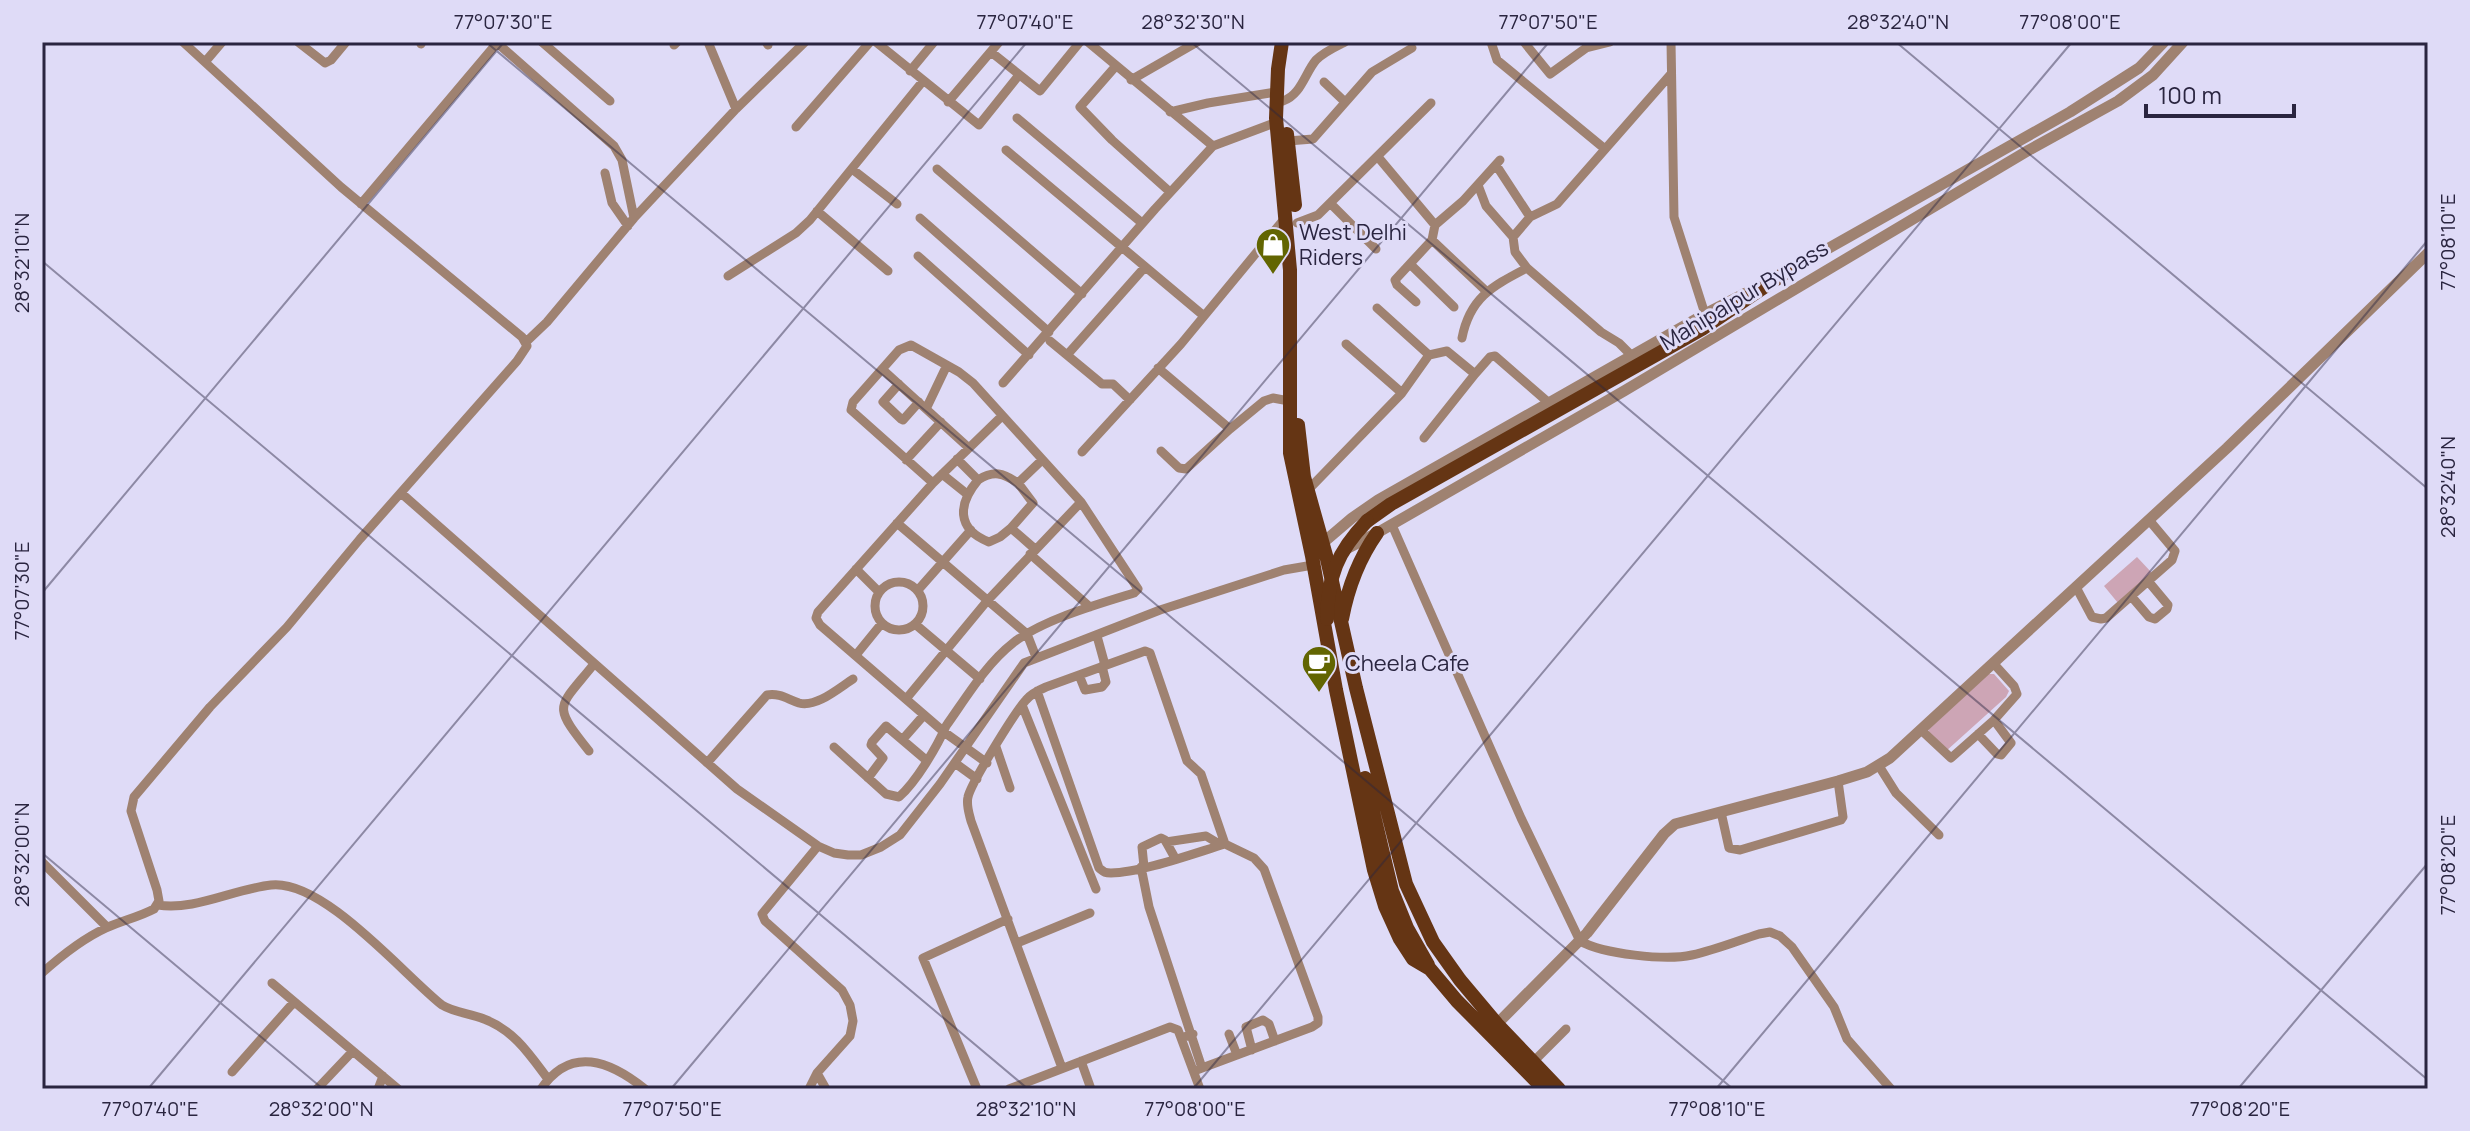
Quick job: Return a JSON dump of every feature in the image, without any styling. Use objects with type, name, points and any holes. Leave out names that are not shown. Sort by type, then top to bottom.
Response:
[{"type":"main road","points":[[1282,42],[1280,96],[1288,141],[1292,220],[1290,453],[1334,621],[1392,891],[1407,928],[1430,969],[1457,1001],[1544,1089]]},
{"type":"main road","points":[[1289,42],[1277,122],[1299,285],[1298,439],[1318,555],[1336,690],[1374,870],[1385,906],[1413,959],[1430,969]]},
{"type":"main road","points":[[1559,1089],[1460,980],[1433,942],[1406,884],[1328,589],[1335,564],[1348,541],[1367,521],[1391,504],[1702,329],[1788,271]]},
{"type":"main road","points":[[1334,621],[1364,552],[1377,533]]},
{"type":"street","points":[[183,42],[361,204],[526,342]]},
{"type":"street","points":[[205,62],[222,42]]},
{"type":"street","points":[[298,42],[325,63],[346,42]]},
{"type":"street","points":[[542,42],[610,101]]},
{"type":"street","points":[[708,42],[736,109]]},
{"type":"street","points":[[158,905],[157,890],[131,811],[134,797],[210,707],[287,627],[517,361],[525,351],[526,342],[547,322],[631,222],[736,109],[805,42]]},
{"type":"street","points":[[796,127],[873,42],[979,125],[1019,75]]},
{"type":"street","points":[[910,71],[934,42]]},
{"type":"street","points":[[948,102],[999,42]]},
{"type":"street","points":[[991,52],[1040,91],[1080,42]]},
{"type":"street","points":[[1088,42],[1213,146]]},
{"type":"street","points":[[1131,80],[1197,42]]},
{"type":"street","points":[[1170,112],[1208,103],[1280,96],[1288,100],[1319,58],[1345,42]]},
{"type":"street","points":[[1491,42],[1497,60],[1605,149]]},
{"type":"street","points":[[1524,42],[1550,74],[1581,46],[1610,42]]},
{"type":"street","points":[[1671,42],[1674,217],[1705,314]]},
{"type":"street","name":"Mahipalpur Bypass","points":[[1318,555],[1352,518],[1378,500],[2070,112],[2132,73],[2164,42]]},
{"type":"street","name":"Mahipalpur Bypass","points":[[1318,555],[1392,525],[2118,101],[2153,75],[2183,42]]},
{"type":"street","points":[[361,204],[497,43],[614,146],[622,160],[631,222]]},
{"type":"street","points":[[1288,141],[1313,139],[1344,101],[1380,65],[1412,48]]},
{"type":"street","points":[[1115,67],[1080,107],[1170,192]]},
{"type":"street","points":[[1513,237],[1530,217],[1557,204],[1671,74]]},
{"type":"street","points":[[728,276],[796,233],[923,81]]},
{"type":"street","points":[[1324,82],[1344,101]]},
{"type":"street","points":[[1082,452],[1292,220],[1318,215],[1431,103]]},
{"type":"street","points":[[1017,118],[1142,223]]},
{"type":"street","points":[[1003,383],[1049,336],[1121,247],[1213,146],[1277,122]]},
{"type":"street","points":[[1006,150],[1204,316]]},
{"type":"street","points":[[1378,157],[1435,225]]},
{"type":"street","points":[[1416,302],[1395,281],[1432,240],[1435,225],[1498,162],[1530,217]]},
{"type":"street","points":[[852,169],[897,204]]},
{"type":"street","points":[[937,169],[1082,294]]},
{"type":"street","points":[[605,173],[612,203],[631,222]]},
{"type":"street","points":[[1478,185],[1486,206],[1513,237],[1515,252],[1527,268],[1632,356]]},
{"type":"street","points":[[1331,204],[1376,249]]},
{"type":"street","points":[[817,211],[888,271]]},
{"type":"street","points":[[920,218],[1067,355],[1102,384],[1113,384],[1130,400]]},
{"type":"street","points":[[1432,240],[1486,291]]},
{"type":"street","points":[[1497,1024],[1580,941],[1669,828],[1682,821],[1838,781],[1879,766],[2149,520],[2428,253]]},
{"type":"street","points":[[918,256],[1029,355]]},
{"type":"street","points":[[1410,264],[1454,307]]},
{"type":"street","points":[[1067,355],[1145,267]]},
{"type":"street","points":[[1462,338],[1468,316],[1486,291],[1527,268]]},
{"type":"street","points":[[1377,308],[1429,355]]},
{"type":"street","points":[[1346,344],[1402,393]]},
{"type":"street","points":[[834,747],[886,794],[899,797],[980,679],[1010,645],[1027,634],[1138,589],[1081,502],[973,383],[921,348],[908,345],[899,350],[853,402],[851,410],[933,483]]},
{"type":"street","points":[[1307,491],[1402,393],[1429,355],[1447,351],[1475,374]]},
{"type":"street","points":[[1424,438],[1490,357],[1495,356],[1549,403]]},
{"type":"street","points":[[899,384],[883,402],[903,420],[923,406],[947,365]]},
{"type":"street","points":[[1158,368],[1230,429]]},
{"type":"street","points":[[882,369],[969,448]]},
{"type":"street","points":[[1161,451],[1179,468],[1186,469],[1264,401],[1273,398],[1289,401]]},
{"type":"street","points":[[987,763],[944,732],[820,625],[816,618],[818,612],[933,483],[1002,416]]},
{"type":"street","points":[[906,460],[941,422]]},
{"type":"street","points":[[957,459],[978,480]]},
{"type":"street","points":[[1018,483],[1042,460]]},
{"type":"street","points":[[996,473],[1018,483],[1033,503],[1011,528],[989,542],[971,530],[963,516],[963,506],[967,494],[978,480],[996,473]]},
{"type":"street","points":[[942,474],[967,494]]},
{"type":"street","points":[[401,493],[737,789],[818,846],[834,853],[861,855],[891,841],[914,819],[1024,663],[1160,610],[1284,570],[1318,555]]},
{"type":"street","points":[[906,699],[987,601],[1081,502]]},
{"type":"street","points":[[2076,587],[2092,617],[2101,619],[2148,581],[2175,556],[2175,551],[2149,520]]},
{"type":"street","points":[[897,523],[1027,634],[1036,657]]},
{"type":"street","points":[[1392,525],[1521,818],[1580,941],[1611,951],[1684,956],[1759,934],[1770,932],[1780,936],[1819,984],[1838,1014],[1847,1039],[1891,1089]]},
{"type":"street","points":[[1011,528],[1090,607]]},
{"type":"street","points":[[918,590],[971,530]]},
{"type":"street","points":[[856,569],[879,592]]},
{"type":"street","points":[[900,581],[918,590],[923,609],[915,624],[895,630],[882,623],[875,605],[879,592],[892,582],[900,581]]},
{"type":"street","points":[[2131,596],[2149,617],[2158,618],[2168,605],[2148,581]]},
{"type":"street","points":[[856,655],[882,623]]},
{"type":"street","points":[[915,624],[980,679]]},
{"type":"street","points":[[1079,675],[1085,690],[1102,687],[1106,682],[1097,636]]},
{"type":"street","points":[[1062,1068],[967,803],[969,793],[1022,705],[1037,691],[1145,651],[1150,653],[1187,761],[1201,774],[1223,845]]},
{"type":"street","points":[[589,751],[568,723],[563,705],[594,664]]},
{"type":"street","points":[[1921,730],[1951,758],[1994,720],[2017,694],[2014,686],[1994,664]]},
{"type":"street","points":[[707,763],[767,695],[777,694],[799,703],[812,704],[853,679]]},
{"type":"street","points":[[1037,691],[1102,871]]},
{"type":"street","points":[[1022,705],[1098,894],[1096,881],[1102,871]]},
{"type":"street","points":[[903,739],[924,715]]},
{"type":"street","points":[[1978,734],[2001,755],[2011,743],[1994,720]]},
{"type":"street","points":[[868,778],[883,760],[883,756],[871,745],[885,727],[926,760]]},
{"type":"street","points":[[996,747],[1010,788]]},
{"type":"street","points":[[955,763],[977,779]]},
{"type":"street","points":[[1879,766],[1896,793],[1939,835]]},
{"type":"street","points":[[1721,812],[1729,848],[1740,850],[1841,820],[1838,781]]},
{"type":"street","points":[[1166,842],[1206,836],[1254,858],[1264,869],[1318,1017],[1318,1023],[1312,1027],[1198,1070]]},
{"type":"street","points":[[1175,858],[1161,838],[1143,845],[1141,849],[1149,907],[1193,1034],[1200,1089]]},
{"type":"street","points":[[1102,871],[1110,873],[1143,867],[1223,845]]},
{"type":"street","points":[[809,1089],[817,1073],[850,1036],[852,1013],[848,997],[765,921],[762,914],[818,846]]},
{"type":"street","points":[[42,862],[107,927]]},
{"type":"street","points":[[158,905],[189,905],[233,892],[278,884],[315,896],[442,1005],[492,1022],[518,1039],[548,1079]]},
{"type":"street","points":[[42,973],[63,955],[107,927],[150,912],[158,905]]},
{"type":"street","points":[[1017,943],[1090,913]]},
{"type":"street","points":[[977,1089],[923,958],[1008,919]]},
{"type":"street","points":[[272,983],[398,1089]]},
{"type":"street","points":[[232,1072],[294,1002]]},
{"type":"street","points":[[1252,1050],[1245,1030],[1254,1023],[1266,1020],[1275,1041]]},
{"type":"street","points":[[1009,1089],[1170,1027],[1178,1030],[1198,1070]]},
{"type":"street","points":[[1533,1062],[1566,1029]]},
{"type":"street","points":[[1181,1038],[1193,1034]]},
{"type":"street","points":[[1229,1034],[1237,1055]]},
{"type":"street","points":[[317,1089],[352,1052]]},
{"type":"street","points":[[541,1089],[548,1079],[566,1066],[585,1061],[616,1068],[645,1089]]},
{"type":"street","points":[[1081,1061],[1091,1089]]},
{"type":"street","points":[[817,1073],[826,1089]]},
{"type":"street","points":[[378,1089],[383,1076]]},
{"type":"shaded area","points":[[2137,557],[2152,573],[2118,603],[2104,586]]},
{"type":"shaded area","points":[[1988,674],[1994,674],[2009,691],[2006,697],[1945,752],[1927,737],[1929,729]]},
{"type":"place","name":"West Delhi Riders","points":[[1273,276]]},
{"type":"place","name":"Cheela Cafe","points":[[1319,694]]}]
